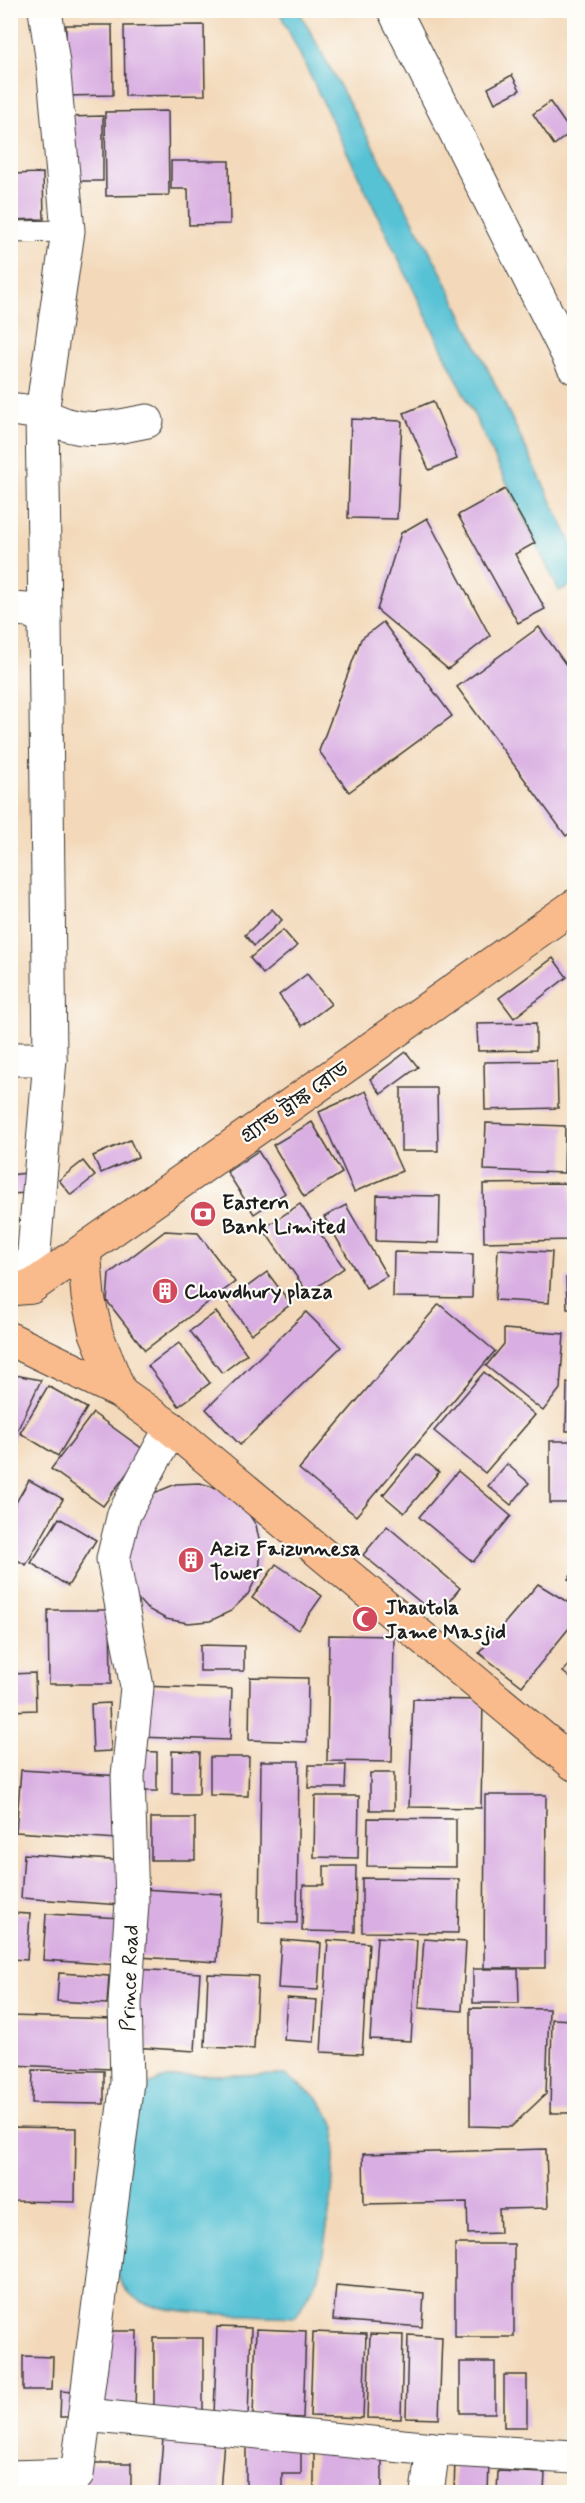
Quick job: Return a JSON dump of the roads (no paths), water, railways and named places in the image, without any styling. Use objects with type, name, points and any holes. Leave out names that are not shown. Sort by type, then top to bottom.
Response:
[{"type":"main road","name":"গ্র্যান্ড ট্রাঙ্ক রোড","points":[[21,1288],[84,1250],[574,906]]},
{"type":"main road","points":[[84,1250],[88,1297],[96,1333],[120,1392]]},
{"type":"main road","points":[[10,1339],[120,1392],[171,1428],[574,1764]]},
{"type":"street","points":[[21,1288],[50,1059],[45,619],[26,411],[68,231],[53,63],[45,10]]},
{"type":"street","points":[[394,10],[574,367]]},
{"type":"street","points":[[26,411],[60,425],[102,430],[147,420]]},
{"type":"street","points":[[10,609],[28,610],[45,619]]},
{"type":"street","points":[[10,1059],[50,1059]]},
{"type":"street","name":"Prince Road","points":[[10,2477],[77,2475],[127,2082],[125,2002],[132,1903],[128,1776],[137,1687],[113,1559],[124,1514],[171,1428]]},
{"type":"street","points":[[85,2415],[433,2449],[574,2457]]},
{"type":"street","points":[[427,2493],[433,2449]]},
{"type":"lane","points":[[10,232],[68,231]]},
{"type":"water","points":[[279,11],[299,11],[439,268],[574,548],[574,584],[559,591]]},
{"type":"water","points":[[193,2075],[285,2075],[318,2098],[336,2126],[332,2194],[320,2273],[296,2317],[238,2315],[168,2309],[150,2305],[138,2300],[130,2293],[114,2267],[137,2090],[162,2079]]},
{"type":"place","name":"Eastern Bank Limited","points":[[203,1214]]},
{"type":"place","name":"Chowdhury plaza","points":[[165,1291]]},
{"type":"place","name":"Aziz Faizunnesa Tower","points":[[191,1560]]},
{"type":"place","name":"Jhautola Jame Masjid","points":[[365,1619]]}]
